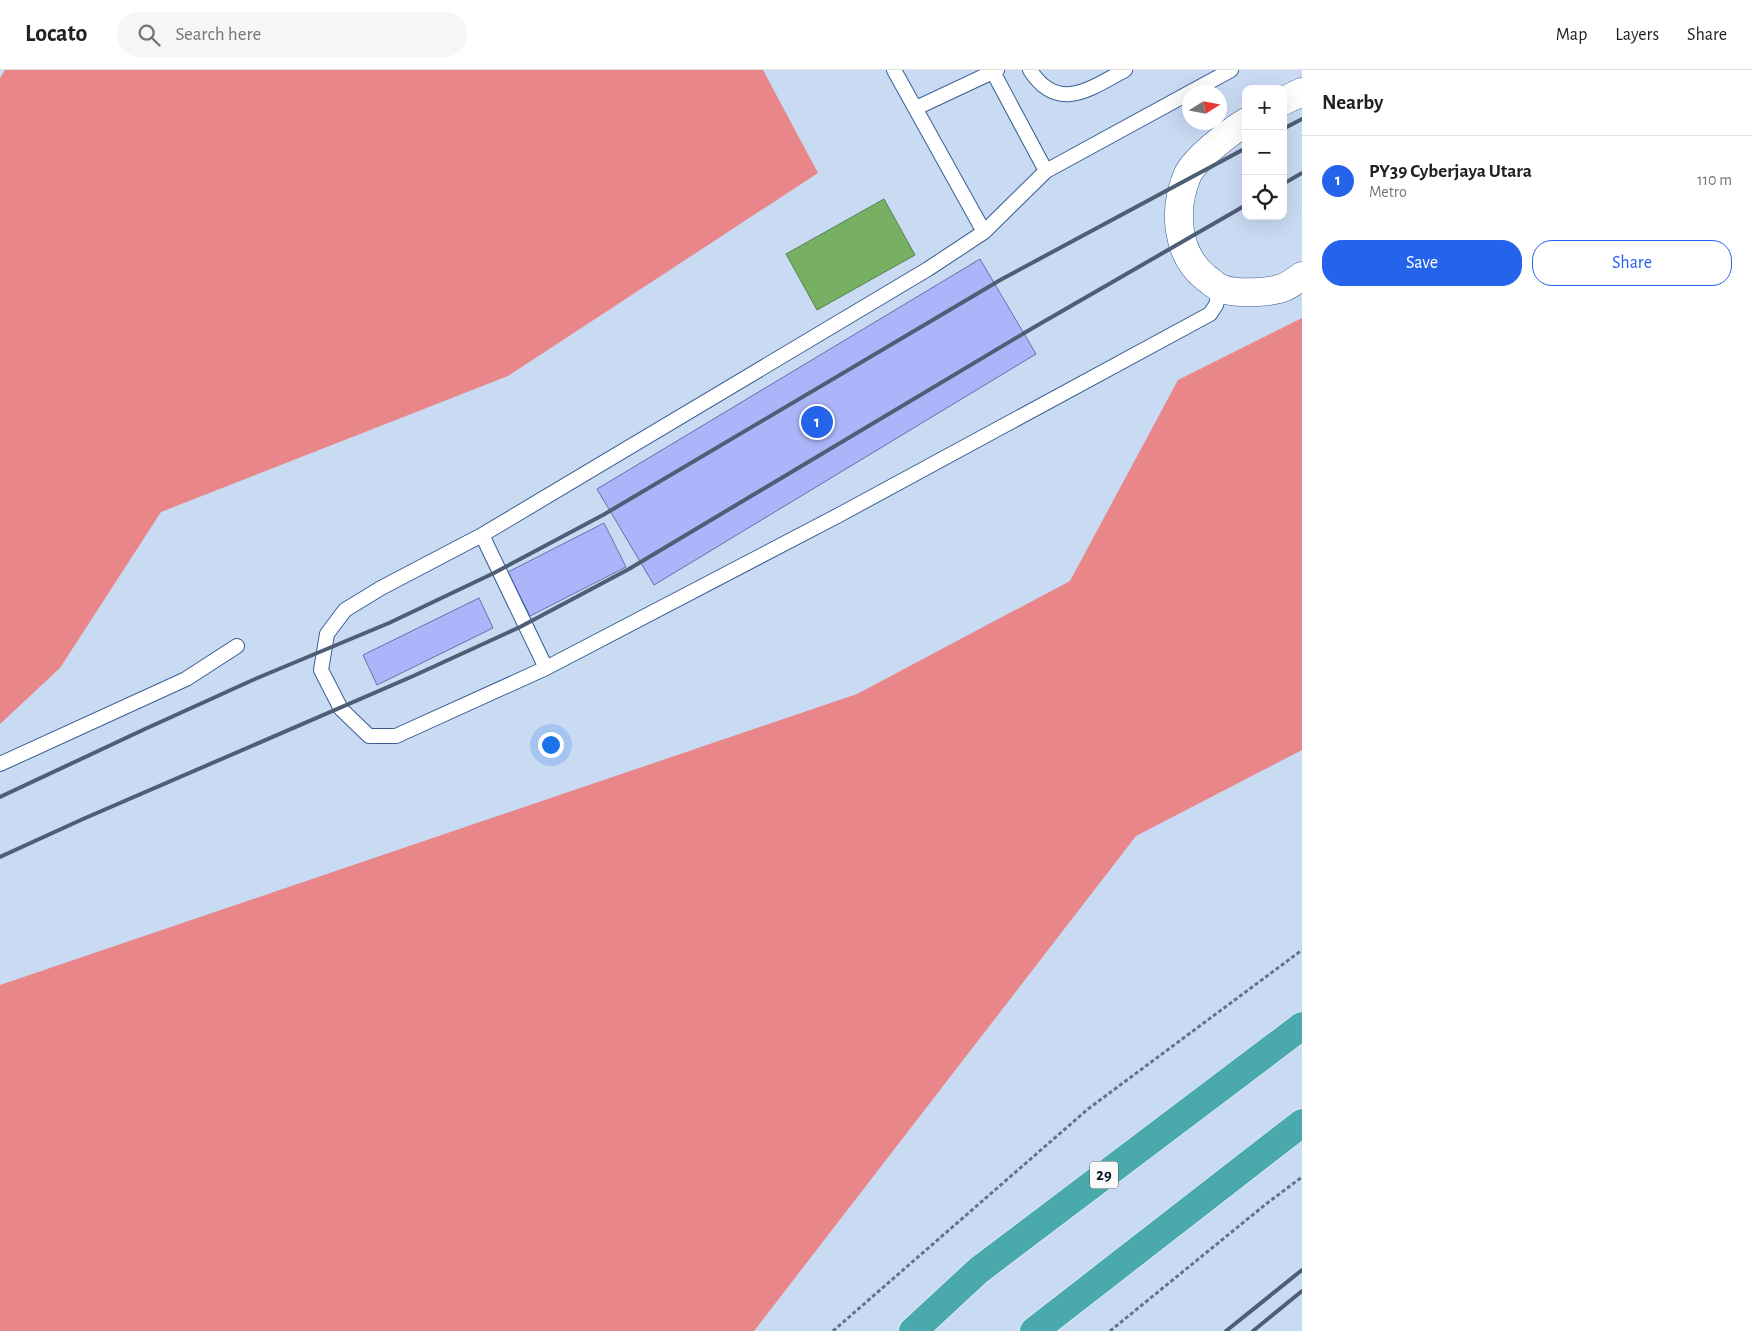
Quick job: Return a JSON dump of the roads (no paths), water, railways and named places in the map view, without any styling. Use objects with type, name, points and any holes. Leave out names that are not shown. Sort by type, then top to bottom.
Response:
[{"type":"highway","name":"29","points":[[913,1331],[978,1270],[1302,1026]]},
{"type":"highway","points":[[1034,1331],[1302,1123]]},
{"type":"street","points":[[1287,99],[1302,92]]},
{"type":"street","points":[[1242,125],[1207,152],[1188,174],[1179,205],[1179,226],[1186,251],[1202,274],[1220,288],[1244,293],[1282,288],[1302,276]]},
{"type":"lane","points":[[894,70],[984,232]]},
{"type":"lane","points":[[1030,70],[1036,79],[1055,93],[1073,95],[1125,70]]},
{"type":"lane","points":[[1220,288],[1216,305],[1210,314],[839,515],[546,668],[396,736],[368,736],[341,709],[321,670],[327,634],[345,610],[382,588],[482,535],[928,269],[984,232],[1046,172],[1230,70]]},
{"type":"lane","points":[[916,108],[995,71],[1046,172]]},
{"type":"lane","points":[[482,535],[546,668]]},
{"type":"lane","points":[[0,764],[186,679],[237,646]]},
{"type":"railway","points":[[1287,127],[1302,119]]},
{"type":"railway","points":[[0,797],[255,679],[389,623],[494,573],[603,515],[1002,279],[1242,150]]},
{"type":"railway","points":[[1287,182],[1302,173]]},
{"type":"railway","points":[[0,857],[83,819],[411,677],[520,627],[629,569],[1031,329],[1242,207]]},
{"type":"railway","points":[[1226,1331],[1302,1270]]},
{"type":"railway","points":[[1253,1331],[1302,1291]]},
{"type":"place","name":"PY39 Cyberjaya Utara","points":[[817,422]]}]
